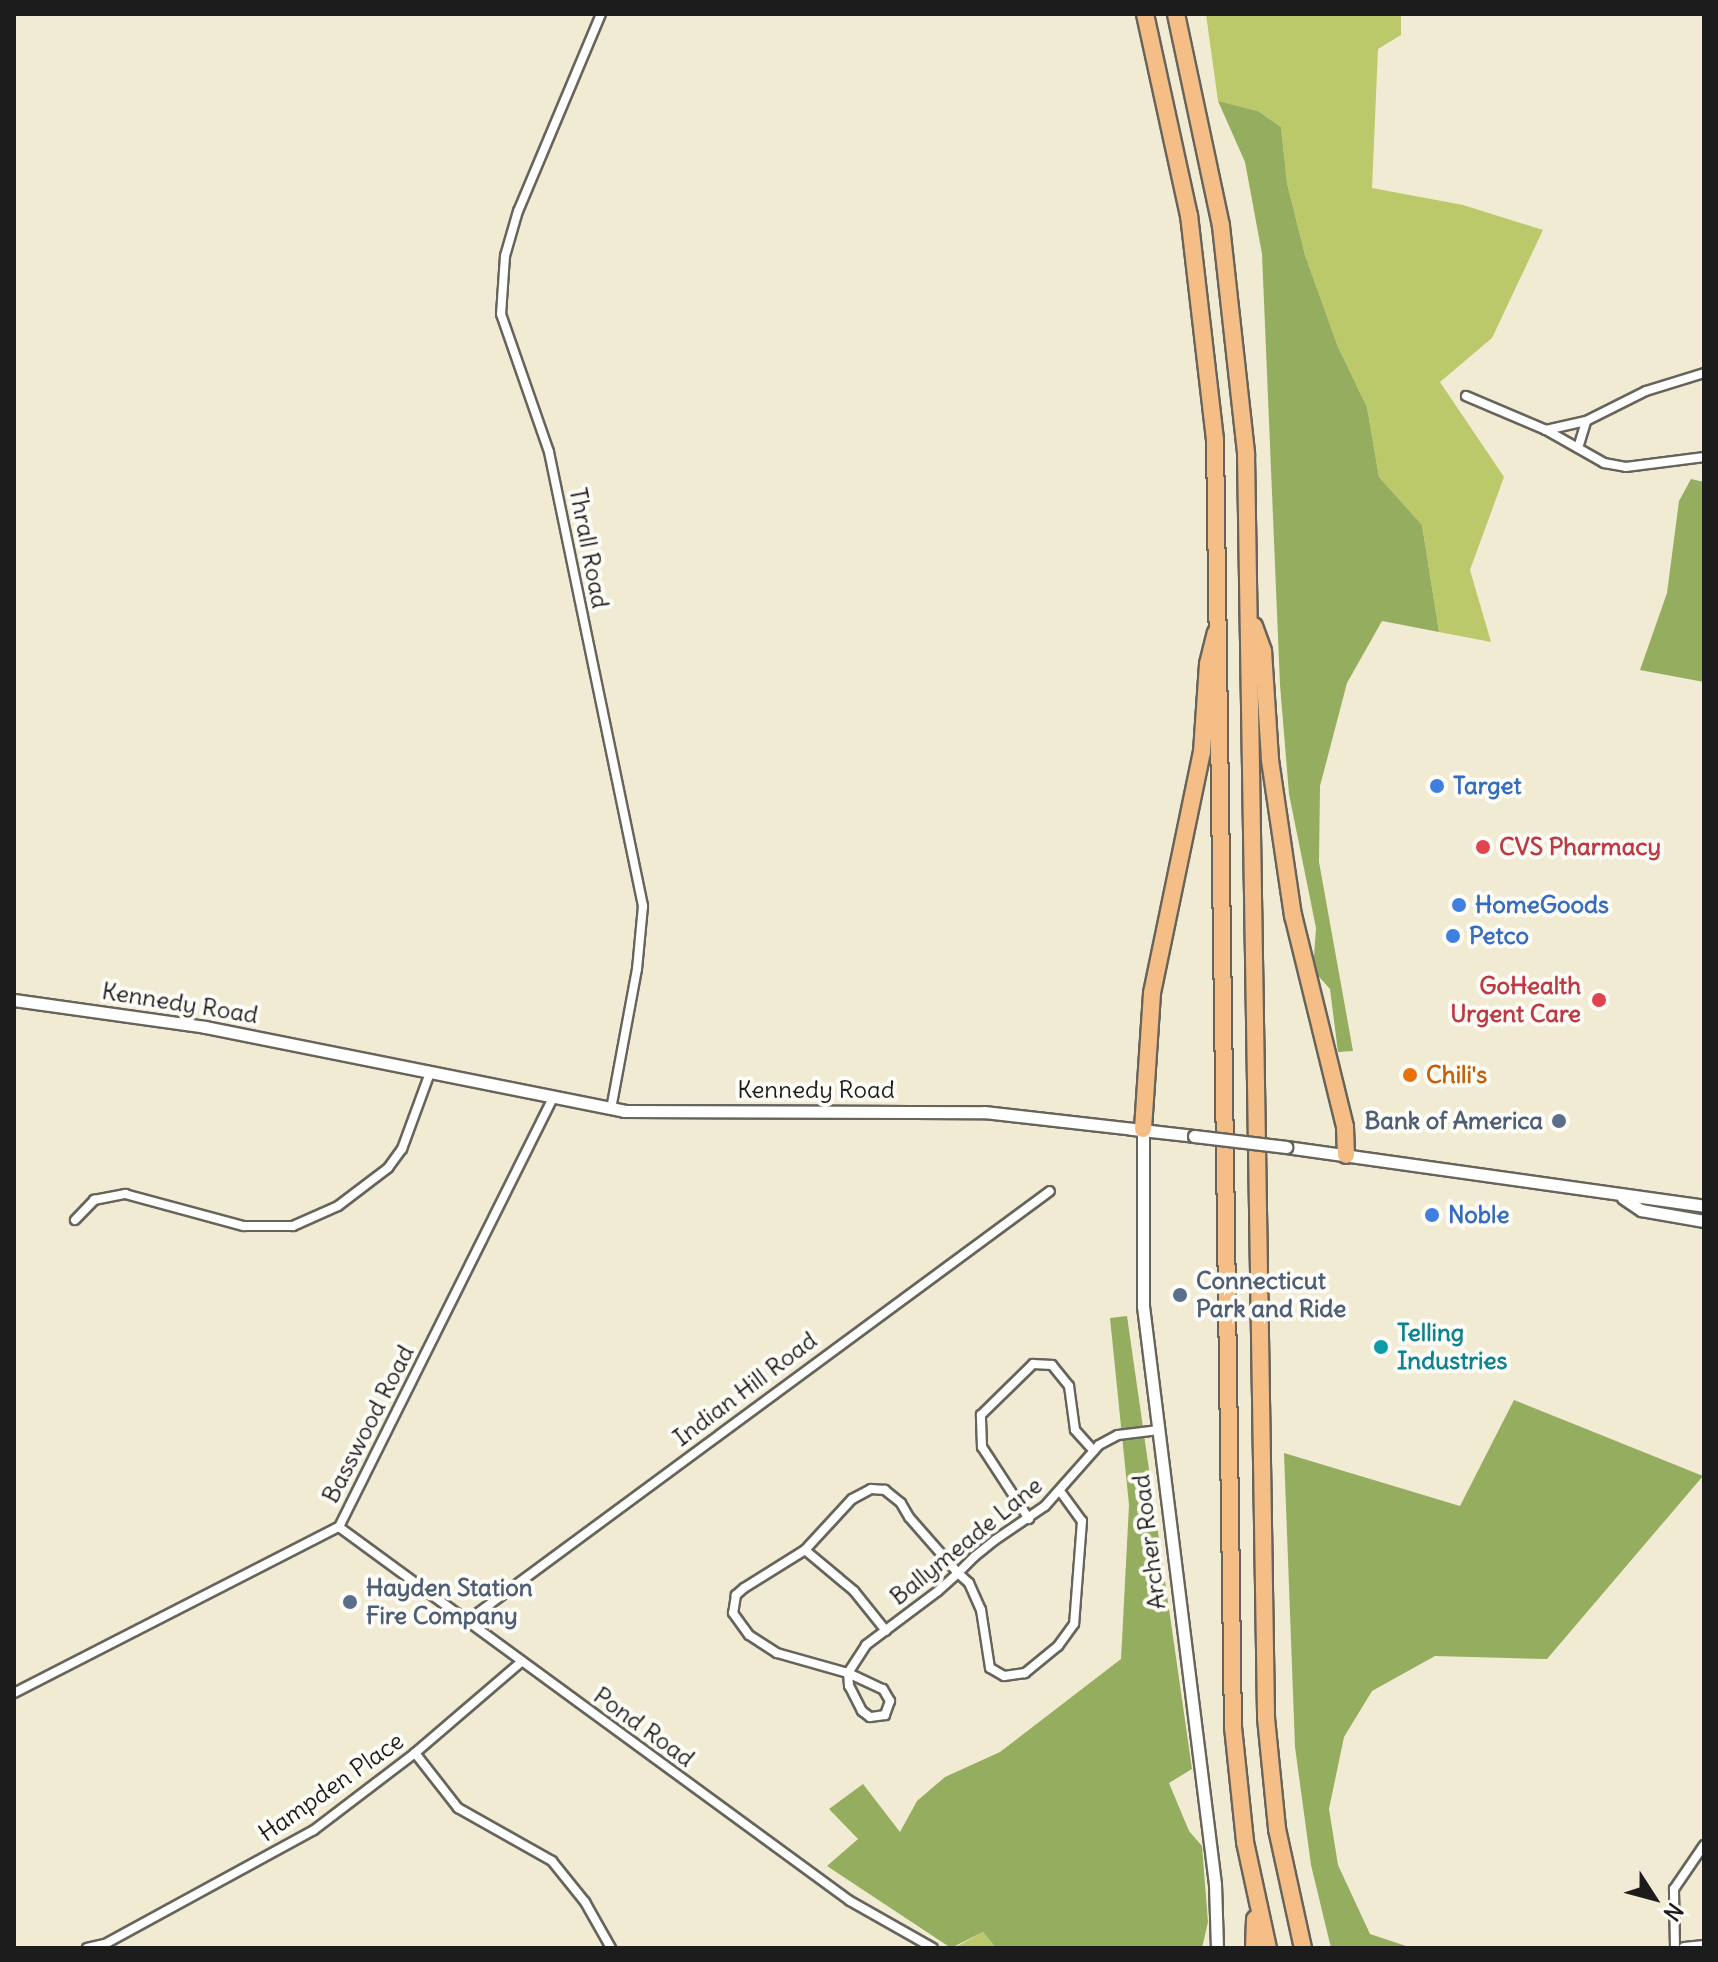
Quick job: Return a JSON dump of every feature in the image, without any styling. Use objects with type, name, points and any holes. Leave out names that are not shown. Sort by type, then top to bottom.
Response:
[{"type":"highway","points":[[1145,14],[1183,182],[1204,316],[1218,493],[1233,1727],[1256,1901],[1268,1948]]},
{"type":"highway","points":[[1176,14],[1205,141],[1230,286],[1246,454],[1266,1705],[1277,1829],[1303,1948]]},
{"type":"highway","points":[[1143,1129],[1152,993],[1202,752],[1209,661],[1221,620]]},
{"type":"highway","points":[[1250,620],[1263,651],[1270,760],[1293,915],[1345,1127],[1346,1155]]},
{"type":"highway","points":[[1254,1948],[1256,1901]]},
{"type":"street","name":"Thrall Road","points":[[601,14],[518,211],[505,256],[501,314],[549,452],[643,906],[637,969],[611,1109]]},
{"type":"street","points":[[1546,430],[1586,421],[1646,391],[1704,373]]},
{"type":"street","points":[[1466,396],[1546,430],[1604,463],[1626,467],[1704,457]]},
{"type":"street","points":[[1578,448],[1586,421]]},
{"type":"street","name":"Kennedy Road","points":[[14,1000],[205,1027],[611,1109],[984,1112],[1286,1147],[1623,1198],[1642,1195],[1704,1206]]},
{"type":"street","points":[[75,1220],[94,1200],[125,1194],[244,1226],[293,1226],[338,1206],[388,1168],[402,1149],[430,1073]]},
{"type":"street","name":"Basswood Road","points":[[14,1693],[339,1527],[553,1098]]},
{"type":"street","name":"Archer Road","points":[[1143,1129],[1141,1282],[1215,1884],[1217,1948]]},
{"type":"street","name":"Indian Hill Road","points":[[467,1621],[1050,1191]]},
{"type":"street","name":"Kennedy Road","points":[[1623,1198],[1641,1210],[1704,1221]]},
{"type":"street","points":[[1029,1519],[982,1447],[981,1415],[1033,1364],[1052,1365],[1069,1386],[1075,1430],[1094,1451]]},
{"type":"street","name":"Ballymeade Lane","points":[[848,1673],[866,1645],[1029,1519],[1060,1491],[1094,1451],[1118,1435],[1157,1430]]},
{"type":"street","points":[[848,1673],[862,1711],[870,1717],[885,1715],[888,1695],[848,1673],[777,1653],[749,1635],[733,1613],[736,1595],[805,1550],[852,1499],[871,1489],[885,1490],[958,1573],[981,1610],[990,1668],[1013,1677],[1042,1661],[1074,1624],[1083,1546],[1082,1521],[1060,1491]]},
{"type":"street","name":"Pond Road","points":[[339,1527],[850,1901],[933,1948]]},
{"type":"street","points":[[805,1550],[854,1591],[886,1631]]},
{"type":"street","name":"Hampden Place","points":[[87,1948],[106,1946],[314,1830],[415,1753],[521,1662]]},
{"type":"street","points":[[415,1753],[458,1808],[552,1861],[585,1902],[611,1948]]},
{"type":"street","points":[[1675,1948],[1674,1889],[1704,1845]]},
{"type":"street","points":[[1684,1948],[1704,1946]]},
{"type":"green space","points":[[1206,14],[1401,14],[1401,35],[1378,49],[1372,188],[1463,205],[1543,230],[1492,338],[1440,382],[1504,477],[1470,570],[1491,642],[1439,632],[1422,525],[1379,477],[1367,407],[1338,347],[1305,255],[1287,183],[1281,127],[1258,111],[1218,101]]},
{"type":"green space","points":[[1218,101],[1258,111],[1281,127],[1287,183],[1305,255],[1338,347],[1367,407],[1379,477],[1422,525],[1439,632],[1382,621],[1347,683],[1320,786],[1319,862],[1353,1051],[1338,1052],[1330,989],[1313,970],[1316,928],[1289,794],[1280,685],[1262,254],[1245,162]]},
{"type":"green space","points":[[1691,479],[1704,482],[1704,682],[1640,670],[1667,593],[1679,501]]},
{"type":"green space","points":[[1127,1316],[1192,1769],[1169,1783],[1189,1831],[1202,1846],[1208,1922],[1202,1948],[996,1948],[983,1932],[951,1948],[827,1866],[858,1839],[829,1809],[863,1784],[900,1832],[917,1801],[945,1777],[1000,1752],[1121,1659],[1129,1505],[1110,1318]]},
{"type":"green space","points":[[1514,1400],[1703,1476],[1547,1659],[1435,1656],[1372,1691],[1344,1737],[1329,1809],[1338,1865],[1370,1934],[1412,1948],[1331,1948],[1311,1865],[1295,1747],[1284,1453],[1460,1506]]},
{"type":"green space","points":[[983,1932],[996,1948],[954,1948]]},
{"type":"place","name":"Target","points":[[1437,786]]},
{"type":"place","name":"CVS Pharmacy","points":[[1483,847]]},
{"type":"place","name":"HomeGoods","points":[[1459,905]]},
{"type":"place","name":"Petco","points":[[1453,936]]},
{"type":"place","name":"GoHealth Urgent Care","points":[[1599,1000]]},
{"type":"place","name":"Chili's","points":[[1410,1075]]},
{"type":"place","name":"Bank of America","points":[[1559,1121]]},
{"type":"place","name":"Noble","points":[[1432,1215]]},
{"type":"place","name":"Connecticut Park and Ride","points":[[1180,1295]]},
{"type":"place","name":"Telling Industries","points":[[1381,1347]]},
{"type":"place","name":"Hayden Station Fire Company","points":[[350,1602]]}]
